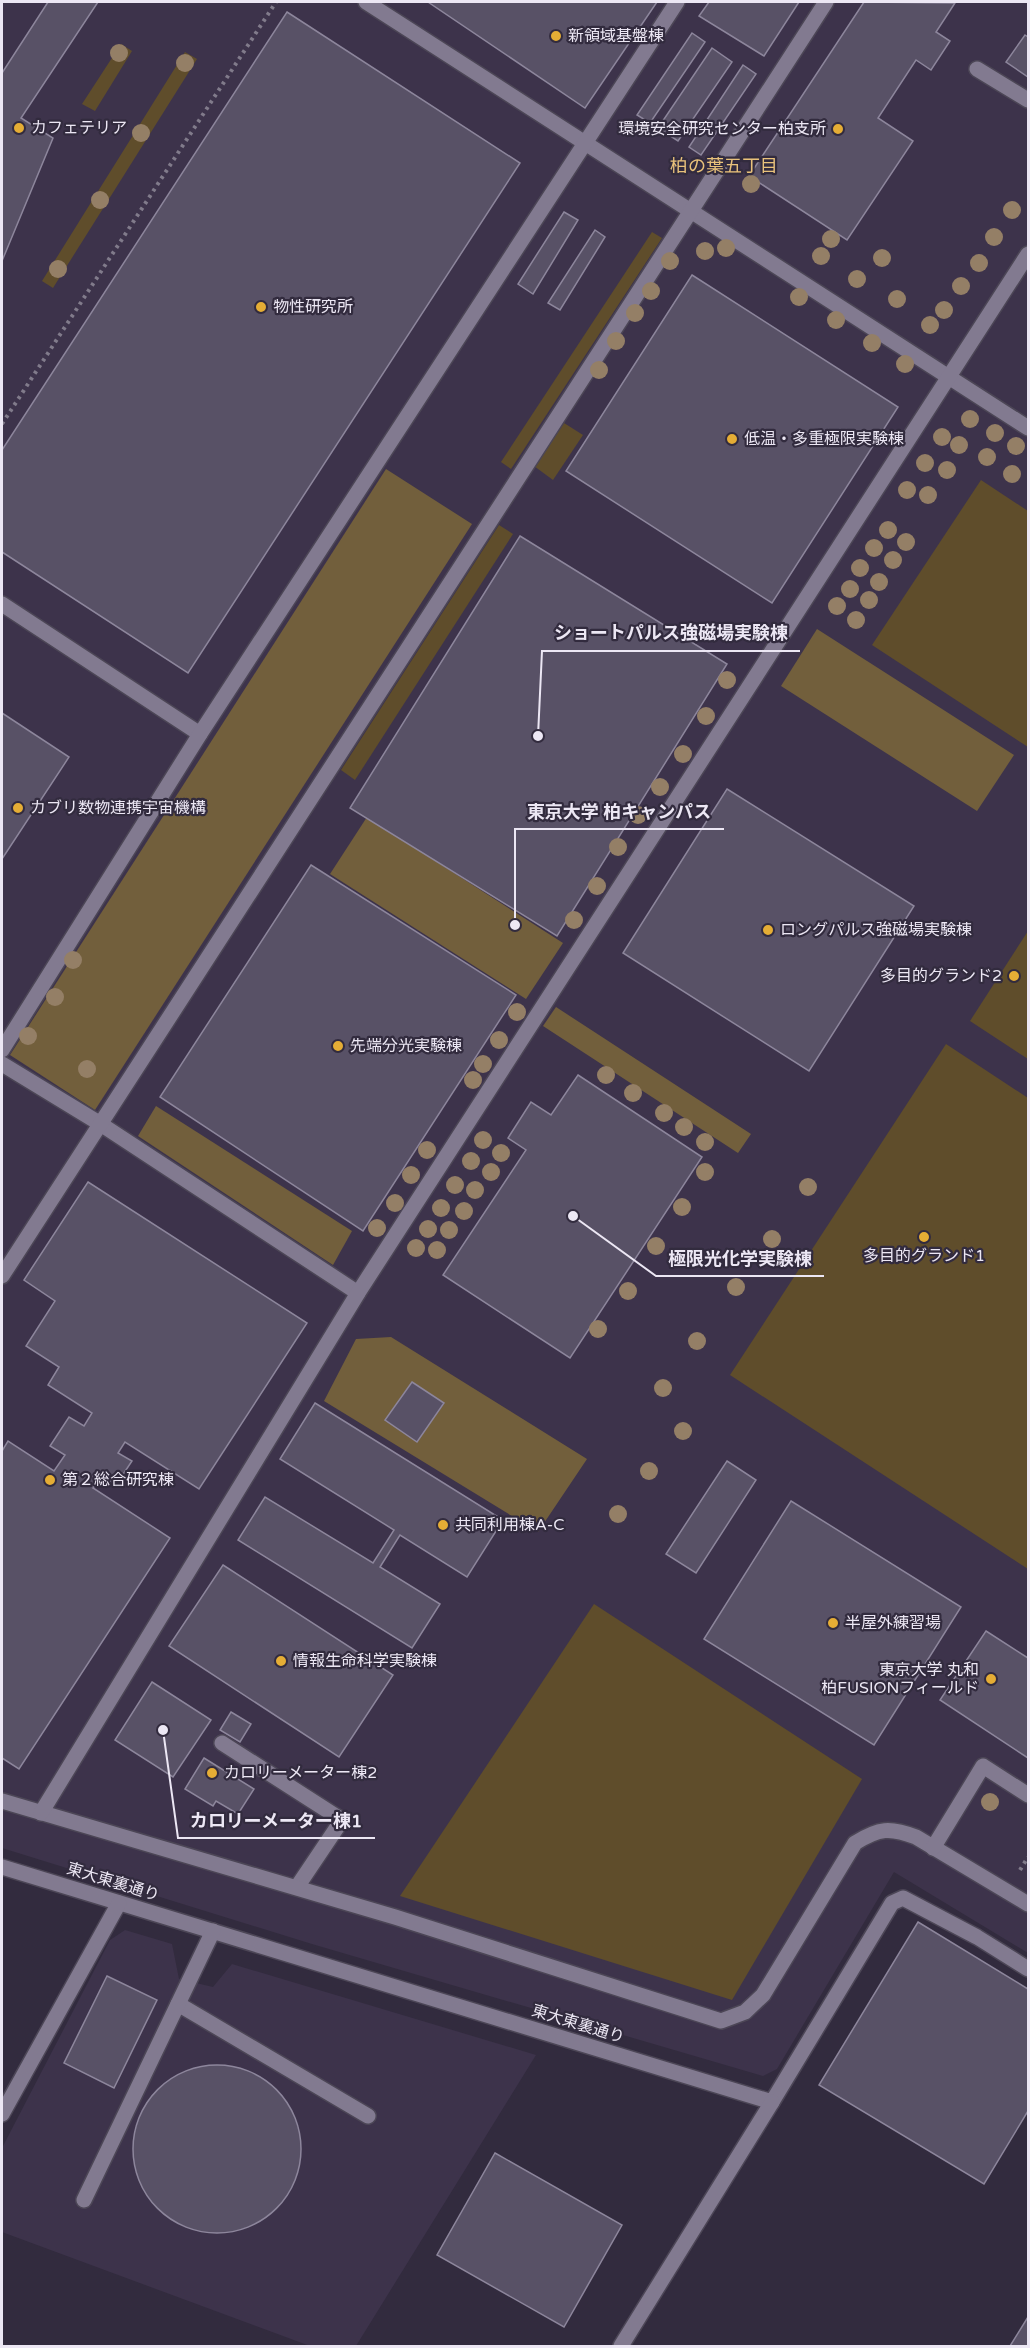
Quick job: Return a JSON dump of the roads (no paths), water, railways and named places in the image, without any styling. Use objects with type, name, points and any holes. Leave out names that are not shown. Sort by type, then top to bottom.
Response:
[{"type":"street","points":[[366,2],[1029,428]]},
{"type":"street","points":[[2,1050],[201,734],[677,2]]},
{"type":"street","points":[[2,1276],[825,2]]},
{"type":"street","points":[[977,69],[1029,100]]},
{"type":"street","points":[[41,1813],[358,1293],[1029,254]]},
{"type":"street","points":[[2,604],[201,734]]},
{"type":"street","points":[[2,1064],[99,1123],[358,1293]]},
{"type":"street","points":[[222,1743],[342,1820],[297,1887]]},
{"type":"street","points":[[933,1848],[983,1766],[1029,1795]]},
{"type":"street","points":[[2,1801],[297,1887],[721,2021],[745,2012],[763,1995],[855,1843],[868,1835],[887,1829],[909,1834],[1029,1904]]},
{"type":"street","name":"東大東裏通り","points":[[2,1868],[772,2102]]},
{"type":"street","points":[[621,2346],[892,1903],[903,1898],[977,1937],[1029,1969]]},
{"type":"street","points":[[2,2114],[119,1903]]},
{"type":"street","points":[[84,2200],[213,1931]]},
{"type":"street","points":[[178,2004],[368,2116]]},
{"type":"place","name":"新領域基盤棟","points":[[556,36]]},
{"type":"place","name":"カフェテリア","points":[[19,128]]},
{"type":"place","name":"環境安全研究センター柏支所","points":[[838,129]]},
{"type":"place","name":"物性研究所","points":[[261,307]]},
{"type":"place","name":"低温・多重極限実験棟","points":[[732,439]]},
{"type":"place","name":"ショートパルス強磁場実験棟","points":[[538,736]]},
{"type":"place","name":"カブリ数物連携宇宙機構","points":[[18,808]]},
{"type":"place","name":"東京大学 柏キャンパス","points":[[515,925]]},
{"type":"place","name":"ロングパルス強磁場実験棟","points":[[768,930]]},
{"type":"place","name":"多目的グランド2","points":[[1014,976]]},
{"type":"place","name":"先端分光実験棟","points":[[338,1046]]},
{"type":"place","name":"極限光化学実験棟","points":[[573,1216]]},
{"type":"place","name":"多目的グランド1","points":[[924,1237]]},
{"type":"place","name":"第２総合研究棟","points":[[50,1480]]},
{"type":"place","name":"共同利用棟A-C","points":[[443,1525]]},
{"type":"place","name":"半屋外練習場","points":[[833,1623]]},
{"type":"place","name":"情報生命科学実験棟","points":[[281,1661]]},
{"type":"place","name":"東京大学 丸和 柏FUSIONフィールド","points":[[991,1679]]},
{"type":"place","name":"カロリーメーター棟1","points":[[163,1730]]},
{"type":"place","name":"カロリーメーター棟2","points":[[212,1773]]},
{"type":"district","name":"柏の葉五丁目","points":[[724,166]]}]
